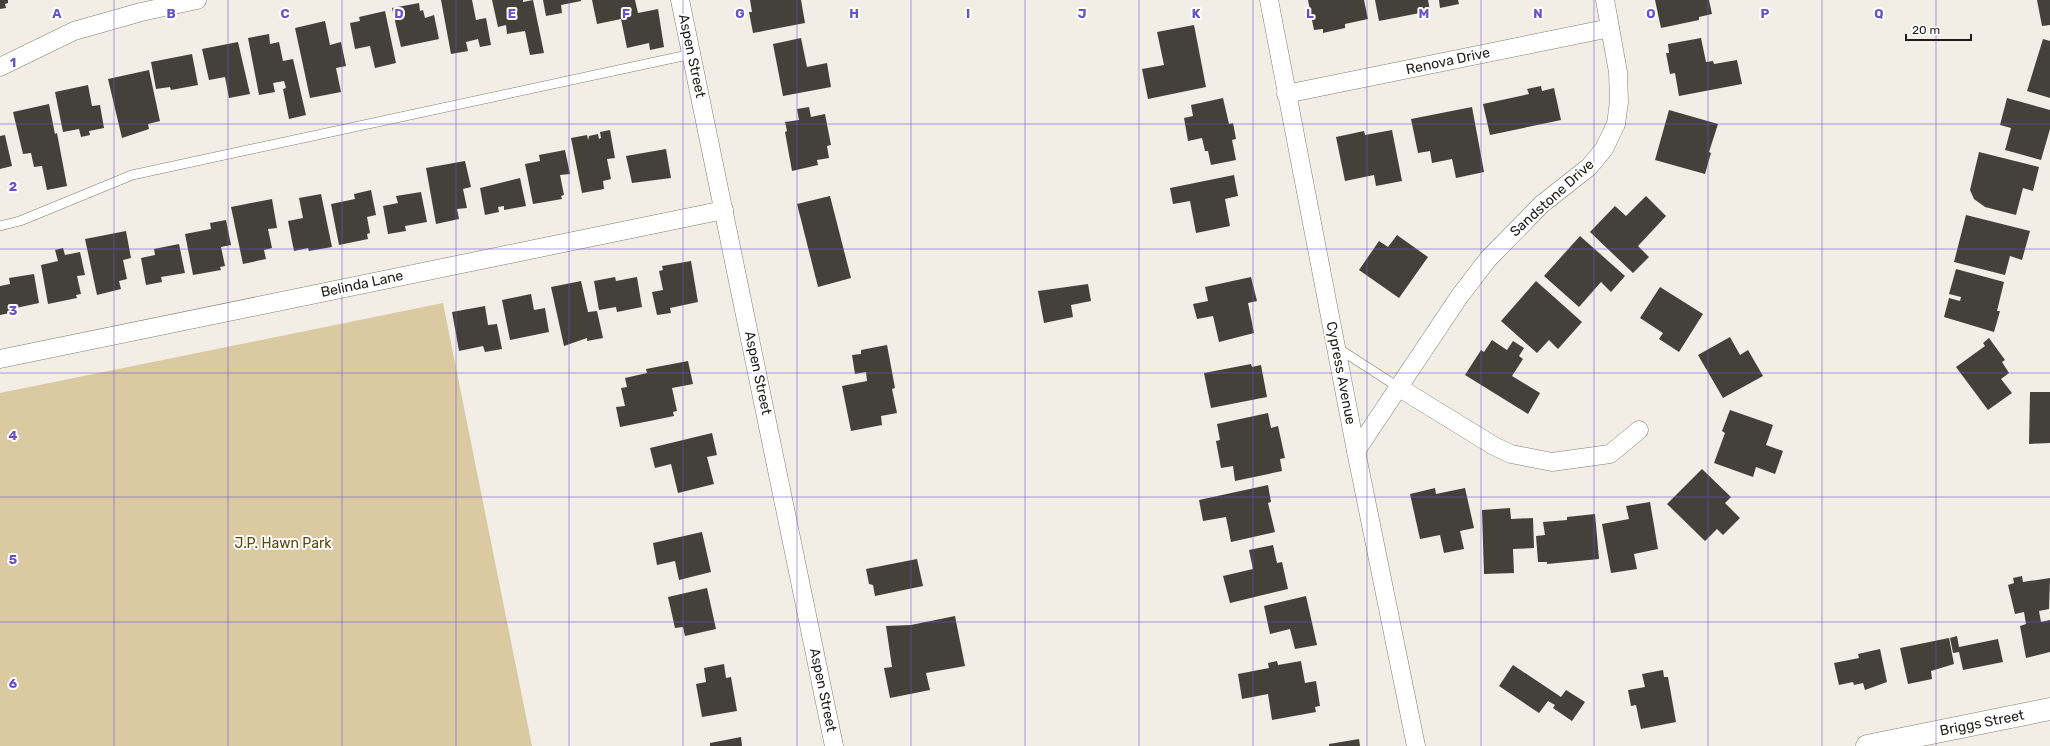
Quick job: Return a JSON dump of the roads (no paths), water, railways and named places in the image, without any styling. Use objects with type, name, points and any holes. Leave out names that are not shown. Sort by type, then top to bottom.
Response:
[{"type":"street","points":[[0,67],[74,31],[141,12],[198,0]]},
{"type":"street","name":"Aspen Street","points":[[680,0],[834,746]]},
{"type":"street","name":"Cypress Avenue","points":[[1269,0],[1356,451],[1416,746]]},
{"type":"street","name":"Sandstone Drive","points":[[1356,451],[1459,297],[1488,259],[1542,204],[1589,167],[1604,150],[1616,124],[1619,102],[1618,72],[1605,0]]},
{"type":"street","name":"Renova Drive","points":[[1286,94],[1610,28]]},
{"type":"street","name":"Belinda Lane","points":[[0,359],[724,210]]},
{"type":"street","points":[[1398,387],[1494,446],[1511,454],[1552,462],[1610,454],[1639,430]]},
{"type":"street","name":"Briggs Street","points":[[1867,746],[2050,709]]},
{"type":"lane","points":[[0,226],[20,221],[132,175],[692,54]]},
{"type":"lane","points":[[1336,346],[1398,387]]},
{"type":"park label","name":"J.P. Hawn Park","points":[[283,543]]}]
